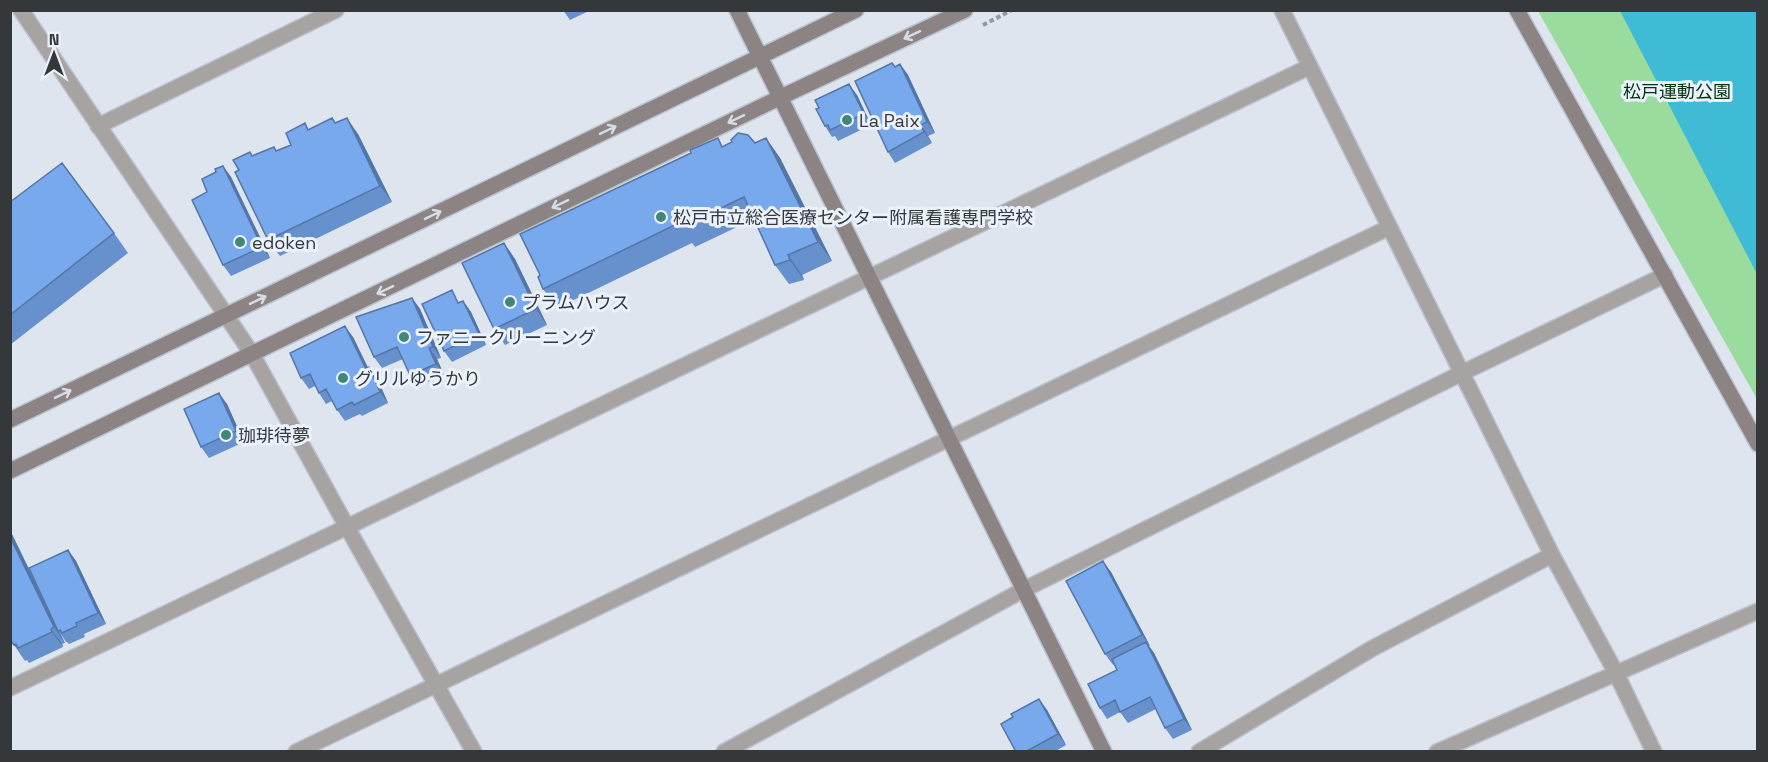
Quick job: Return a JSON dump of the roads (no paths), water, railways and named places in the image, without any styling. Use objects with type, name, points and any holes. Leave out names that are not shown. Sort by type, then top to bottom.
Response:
[{"type":"street","points":[[21,10],[252,354],[474,752]]},
{"type":"street","points":[[98,126],[336,10]]},
{"type":"street","points":[[737,10],[1104,752]]},
{"type":"street","points":[[10,420],[856,10]]},
{"type":"street","points":[[10,471],[965,10]]},
{"type":"street","points":[[1281,10],[1552,555],[1616,673],[1654,752]]},
{"type":"street","points":[[1517,10],[1758,444]]},
{"type":"street","points":[[10,688],[1309,67]]},
{"type":"street","points":[[296,752],[1388,228]]},
{"type":"street","points":[[724,752],[1023,590],[1665,275]]},
{"type":"street","points":[[1199,752],[1372,648],[1552,555]]},
{"type":"street","points":[[1437,752],[1758,611]]},
{"type":"water","points":[[1620,11],[1757,11],[1757,274]]},
{"type":"place","name":"La Paix","points":[[847,120]]},
{"type":"place","name":"松戸市立総合医療センター附属看護専門学校","points":[[661,217]]},
{"type":"place","name":"edoken","points":[[240,242]]},
{"type":"place","name":"プラムハウス","points":[[510,302]]},
{"type":"place","name":"ファニークリーニング","points":[[404,337]]},
{"type":"place","name":"グリルゆうかり","points":[[343,378]]},
{"type":"place","name":"珈琲待夢","points":[[226,435]]},
{"type":"park label","name":"松戸運動公園","points":[[1677,91]]}]
